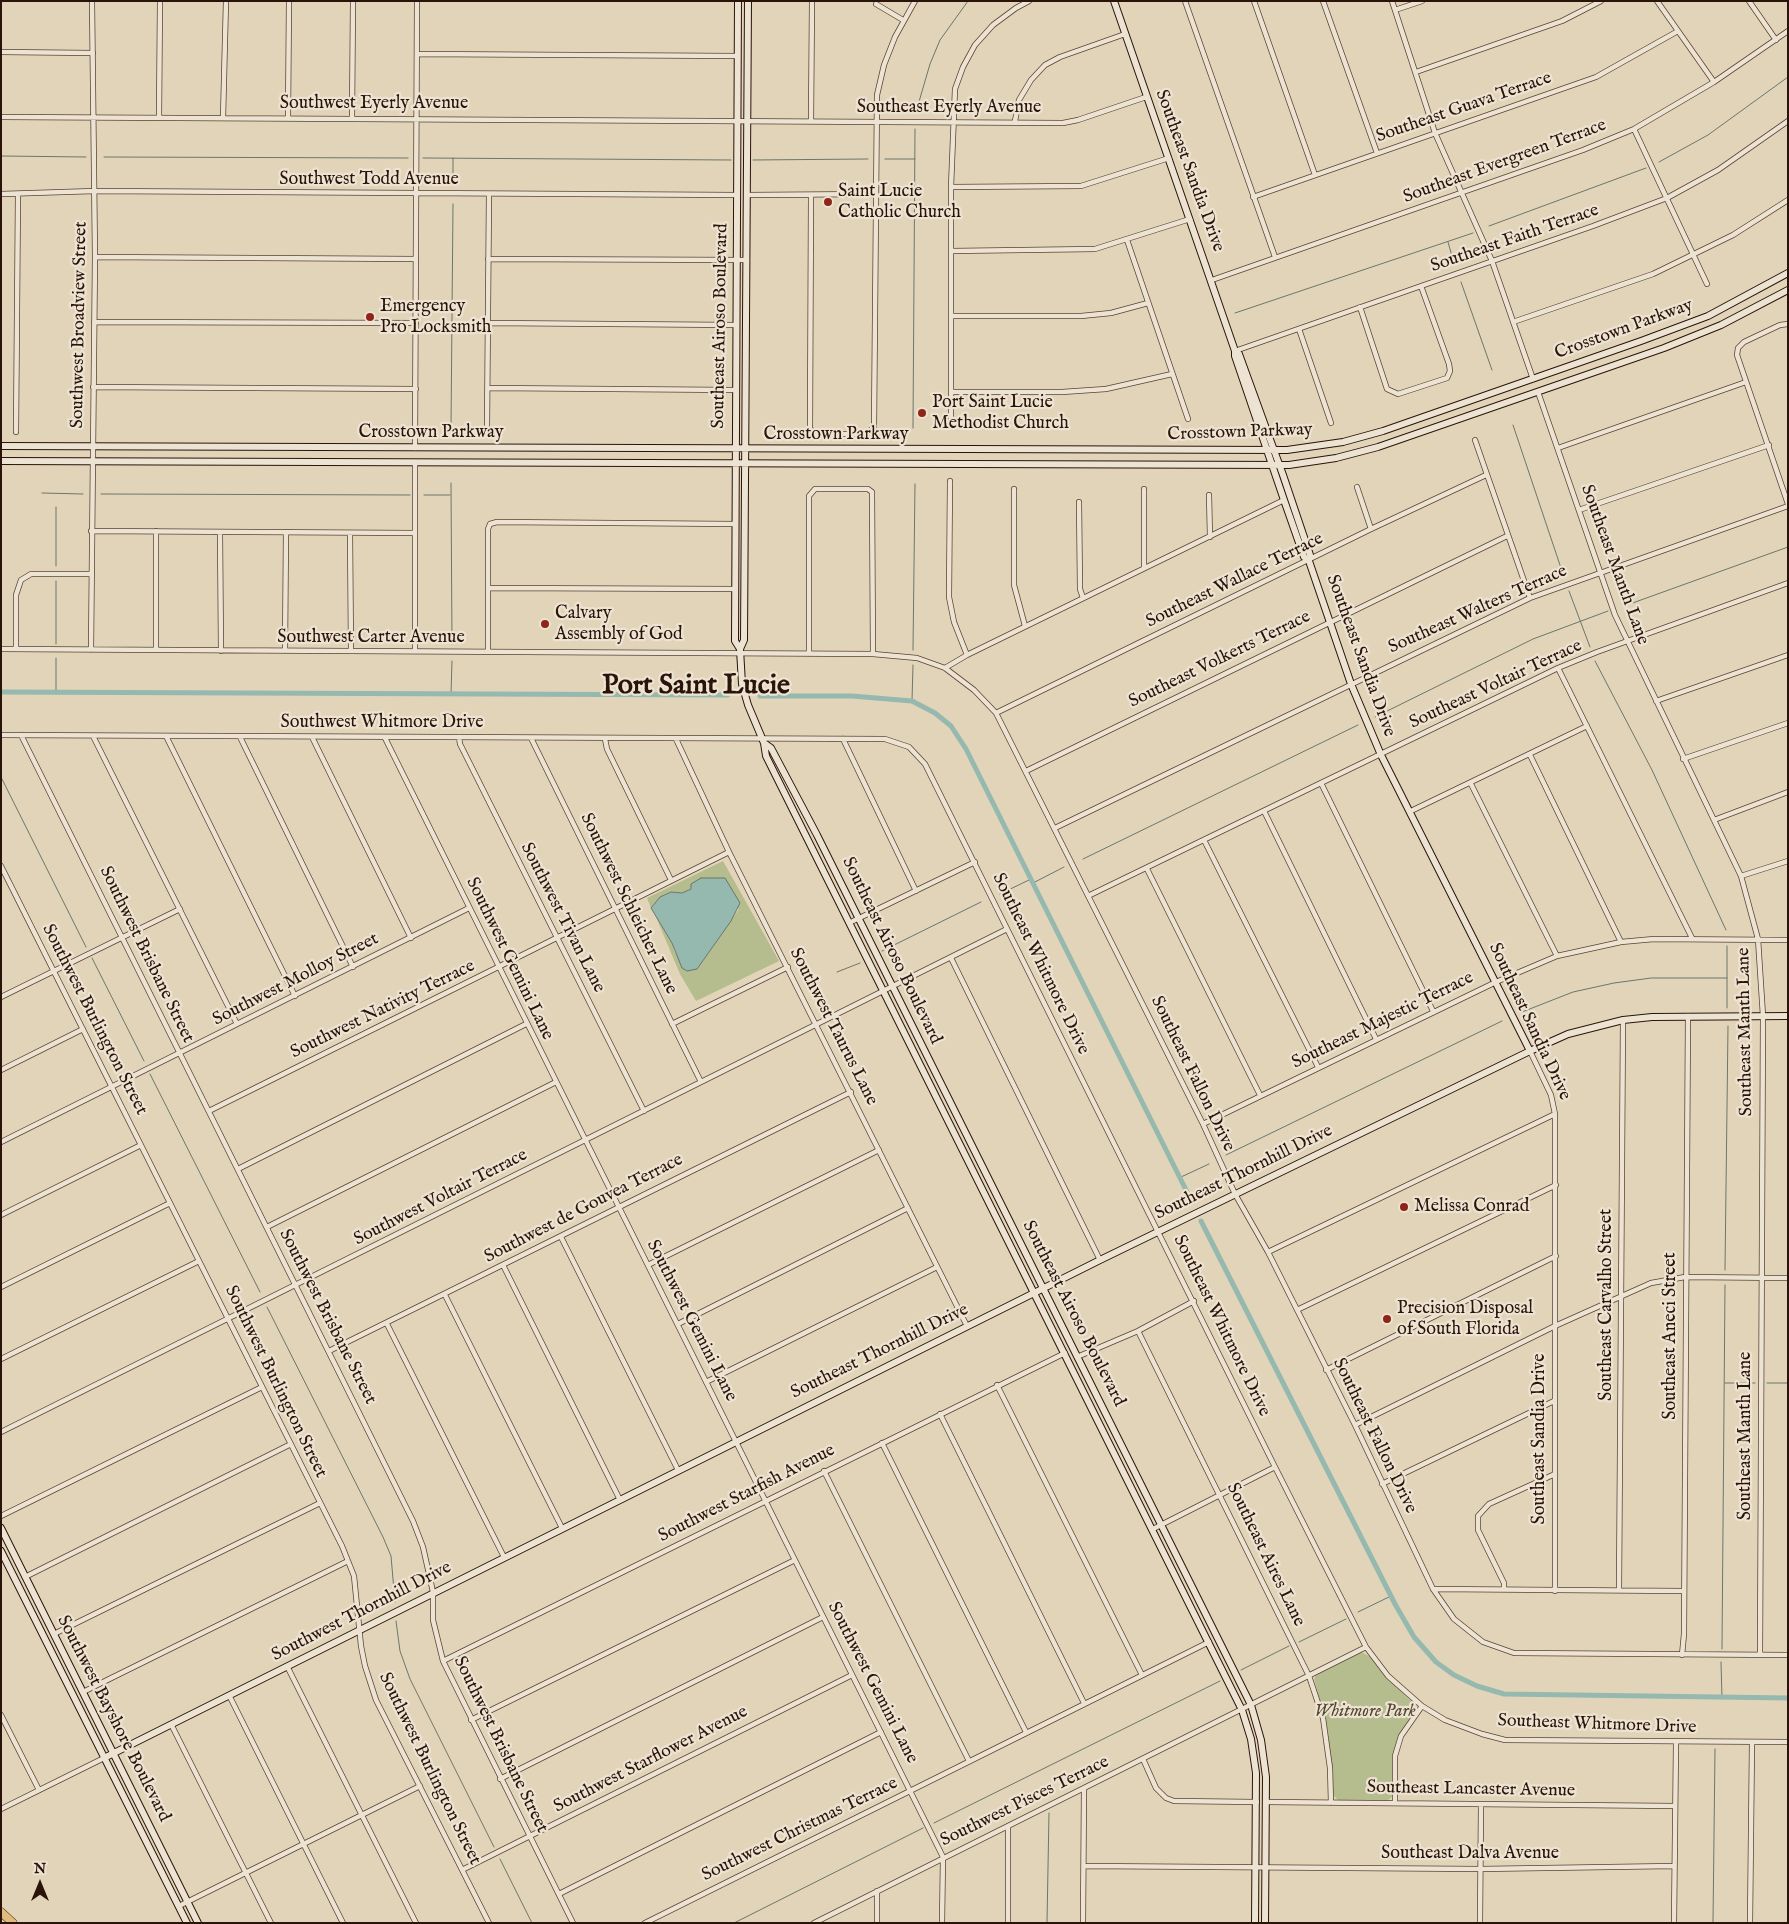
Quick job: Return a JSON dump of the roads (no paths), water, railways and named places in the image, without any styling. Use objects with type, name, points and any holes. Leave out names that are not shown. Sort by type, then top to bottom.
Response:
[{"type":"highway","points":[[1,1912],[13,1923]]},
{"type":"main road","name":"Southeast Airoso Boulevard","points":[[738,1],[735,641],[740,651],[742,684],[748,705],[763,741],[766,756],[850,923],[882,992],[1035,1292],[1242,1710],[1255,1758],[1257,1802],[1255,1923]]},
{"type":"main road","name":"Southeast Airoso Boulevard","points":[[740,651],[744,640],[748,1]]},
{"type":"main road","name":"Southeast Sandia Drive","points":[[1114,1],[1146,97],[1212,280],[1236,351],[1235,356],[1310,555],[1309,561],[1351,684],[1381,755],[1411,811],[1530,1051]]},
{"type":"main road","name":"Crosstown Parkway","points":[[1,446],[1271,451],[1317,447],[1370,435],[1641,342],[1716,312],[1788,273]]},
{"type":"main road","name":"Crosstown Parkway","points":[[1,461],[1276,466],[1323,460],[1372,449],[1538,392],[1716,328],[1788,290]]},
{"type":"main road","points":[[1641,342],[1637,348],[1641,356]]},
{"type":"main road","name":"Southeast Sandia Drive","points":[[1276,466],[1284,500],[1304,557],[1309,561]]},
{"type":"main road","name":"Southeast Airoso Boulevard","points":[[763,741],[771,748],[859,918],[1162,1525],[1250,1706],[1262,1749],[1266,1777],[1264,1923]]},
{"type":"main road","name":"Southeast Thornhill Drive","points":[[736,1441],[1158,1231],[1568,1034],[1623,1020],[1652,1017],[1788,1016]]},
{"type":"main road","name":"Southwest Thornhill Drive","points":[[104,1758],[736,1441]]},
{"type":"main road","name":"Southwest Bayshore Boulevard","points":[[1,1528],[198,1923]]},
{"type":"main road","name":"Southwest Bayshore Boulevard","points":[[1,1551],[187,1923]]},
{"type":"main road","points":[[24,1598],[30,1600],[44,1629],[54,1634]]},
{"type":"main road","points":[[1195,1613],[1203,1608]]},
{"type":"main road","points":[[52,1653],[60,1654],[73,1680],[78,1681]]},
{"type":"street","name":"Southwest Broadview Street","points":[[91,650],[91,461],[95,257],[92,1]]},
{"type":"street","points":[[159,118],[160,1]]},
{"type":"street","points":[[223,118],[226,1]]},
{"type":"street","points":[[288,118],[289,1]]},
{"type":"street","points":[[352,118],[353,1]]},
{"type":"street","points":[[415,448],[417,1]]},
{"type":"street","points":[[811,121],[812,1]]},
{"type":"street","points":[[811,196],[810,429],[817,434],[866,434],[874,427],[876,121],[878,96],[884,65],[903,20],[915,1]]},
{"type":"street","points":[[951,422],[951,187],[952,121],[955,89],[962,67],[975,45],[992,26],[1029,1]]},
{"type":"street","points":[[1185,1],[1275,257]]},
{"type":"street","points":[[1254,1],[1314,175]]},
{"type":"street","points":[[1323,1],[1377,153]]},
{"type":"street","points":[[1392,1],[1436,133],[1492,261],[1533,379]]},
{"type":"street","points":[[1395,10],[1422,1]]},
{"type":"street","points":[[1416,72],[1562,21],[1601,1]]},
{"type":"street","points":[[1657,1],[1714,82]]},
{"type":"street","points":[[1749,1],[1776,40]]},
{"type":"street","points":[[876,4],[903,20]]},
{"type":"street","name":"Southeast Guava Terrace","points":[[1253,197],[1596,77],[1678,31]]},
{"type":"street","name":"Southeast Evergreen Terrace","points":[[1212,280],[1634,129],[1714,82],[1788,31]]},
{"type":"street","points":[[1015,121],[1019,100],[1031,80],[1045,65],[1060,57],[1125,34]]},
{"type":"street","points":[[1,52],[93,53]]},
{"type":"street","points":[[417,54],[738,56]]},
{"type":"street","name":"Southeast Eyerly Avenue","points":[[747,120],[1015,121],[1063,123],[1078,120],[1146,97]]},
{"type":"street","name":"Southwest Eyerly Avenue","points":[[1,118],[747,120]]},
{"type":"street","name":"Southeast Faith Terrace","points":[[1236,351],[1667,198],[1718,170],[1788,121]]},
{"type":"street","points":[[1634,129],[1707,284]]},
{"type":"street","points":[[951,187],[1081,186],[1169,158]]},
{"type":"street","name":"Southwest Todd Avenue","points":[[1,194],[95,192],[737,195]]},
{"type":"street","points":[[16,432],[18,194]]},
{"type":"street","points":[[488,426],[489,194]]},
{"type":"street","points":[[747,195],[876,194]]},
{"type":"street","points":[[1513,322],[1653,274],[1694,256],[1734,236],[1788,200]]},
{"type":"street","points":[[951,251],[1072,251],[1095,249],[1190,219]]},
{"type":"street","points":[[1127,240],[1188,419]]},
{"type":"street","points":[[95,257],[416,259]]},
{"type":"street","points":[[488,259],[747,260]]},
{"type":"street","points":[[1360,307],[1387,389],[1398,394],[1447,378],[1450,371],[1421,286]]},
{"type":"street","points":[[951,316],[1081,316],[1111,313],[1148,303]]},
{"type":"street","points":[[94,322],[416,323]]},
{"type":"street","points":[[488,323],[736,325]]},
{"type":"street","points":[[1788,324],[1780,325],[1740,345],[1737,351],[1788,505]]},
{"type":"street","points":[[1299,328],[1331,423]]},
{"type":"street","points":[[951,392],[1062,392],[1106,389],[1172,374]]},
{"type":"street","points":[[1558,448],[1746,382]]},
{"type":"street","points":[[93,387],[416,389]]},
{"type":"street","points":[[488,388],[735,390]]},
{"type":"street","name":"Southeast Manth Lane","points":[[1538,392],[1626,642],[1741,876],[1758,939],[1763,1016],[1760,1655]]},
{"type":"street","points":[[1474,440],[1530,598]]},
{"type":"street","points":[[1579,510],[1769,445]]},
{"type":"street","points":[[415,462],[415,651]]},
{"type":"street","name":"Southeast Wallace Terrace","points":[[996,714],[1309,561],[1372,528],[1486,475]]},
{"type":"street","points":[[950,481],[949,597],[954,622],[967,655]]},
{"type":"street","points":[[1357,487],[1372,528]]},
{"type":"street","points":[[809,654],[809,496],[815,489],[868,489],[872,492],[874,654]]},
{"type":"street","points":[[1014,489],[1014,585],[1025,626]]},
{"type":"street","points":[[1144,489],[1144,568]]},
{"type":"street","points":[[1209,495],[1210,536]]},
{"type":"street","points":[[945,668],[1025,626],[1284,500]]},
{"type":"street","points":[[1079,502],[1080,589],[1083,598]]},
{"type":"street","name":"Southeast Walters Terrace","points":[[1055,828],[1530,598],[1788,505]]},
{"type":"street","points":[[488,652],[488,529],[490,524],[496,522],[735,524]]},
{"type":"street","points":[[92,531],[415,533]]},
{"type":"street","points":[[156,531],[156,650]]},
{"type":"street","points":[[220,532],[221,651]]},
{"type":"street","points":[[285,651],[286,532]]},
{"type":"street","points":[[350,533],[350,651]]},
{"type":"street","name":"Southeast Volkerts Terrace","points":[[1026,771],[1507,536]]},
{"type":"street","points":[[16,650],[16,595],[21,580],[32,574],[91,574]]},
{"type":"street","name":"Southeast Voltair Terrace","points":[[1088,896],[1558,668],[1788,583]]},
{"type":"street","points":[[488,588],[735,589]]},
{"type":"street","name":"Southwest Carter Avenue","points":[[1,649],[488,652],[740,651],[874,654]]},
{"type":"street","name":"Southeast Fallon Drive","points":[[874,654],[917,658],[945,668],[974,690],[996,714],[1203,1124],[1235,1194],[1268,1252],[1355,1425],[1433,1589],[1454,1619],[1473,1636],[1499,1649],[1531,1655],[1788,1656]]},
{"type":"street","points":[[1656,701],[1788,655]]},
{"type":"street","points":[[1558,668],[1692,938]]},
{"type":"street","points":[[1684,760],[1788,723]]},
{"type":"street","points":[[1411,811],[1471,784],[1587,726]]},
{"type":"street","name":"Southwest Brisbane Street","points":[[21,735],[413,1521],[423,1547],[433,1592],[434,1627],[442,1661],[573,1923]]},
{"type":"street","name":"Southwest Whitmore Drive","points":[[1,736],[459,737],[763,741]]},
{"type":"street","points":[[93,736],[237,1024]]},
{"type":"street","points":[[166,736],[295,996]]},
{"type":"street","points":[[240,737],[353,967]]},
{"type":"street","points":[[312,737],[411,938]]},
{"type":"street","name":"Southwest Tivan Lane","points":[[459,737],[460,744],[644,1111]]},
{"type":"street","name":"Southwest Gemini Lane","points":[[385,738],[943,1857],[942,1923]]},
{"type":"street","name":"Southwest Schleicher Lane","points":[[532,738],[614,909],[701,1082]]},
{"type":"street","points":[[605,739],[607,748],[671,880]]},
{"type":"street","name":"Southwest Taurus Lane","points":[[676,739],[729,852],[968,1326]]},
{"type":"street","points":[[843,739],[916,891]]},
{"type":"street","name":"Southeast Whitmore Drive","points":[[763,741],[885,739],[900,742],[918,754],[926,764],[1194,1301],[1274,1467],[1366,1647],[1388,1676],[1422,1706],[1445,1720],[1482,1734],[1505,1740],[1788,1742]]},
{"type":"street","points":[[1530,755],[1621,942]]},
{"type":"street","points":[[1321,783],[1433,1011]]},
{"type":"street","points":[[1471,784],[1557,956]]},
{"type":"street","points":[[1714,820],[1788,792]]},
{"type":"street","points":[[1264,811],[1376,1039]]},
{"type":"street","points":[[1204,840],[1318,1067]]},
{"type":"street","name":"Southwest Nativity Terrace","points":[[209,1111],[729,852]]},
{"type":"street","points":[[1741,876],[1788,861]]},
{"type":"street","points":[[850,923],[975,862]]},
{"type":"street","name":"Southwest Burlington Street","points":[[1,866],[348,1561],[354,1576],[364,1666],[376,1700],[489,1923]]},
{"type":"street","points":[[1147,869],[1260,1095]]},
{"type":"street","name":"Southwest Molloy Street","points":[[1,1142],[469,908]]},
{"type":"street","points":[[1,997],[180,909]]},
{"type":"street","points":[[892,987],[1008,929]]},
{"type":"street","name":"Southeast Majestic Terrace","points":[[1203,1124],[1433,1011],[1557,956],[1621,942],[1692,938],[1788,940]]},
{"type":"street","points":[[951,958],[1100,1260]]},
{"type":"street","points":[[672,1024],[788,967]]},
{"type":"street","name":"Southwest Voltair Terrace","points":[[1,1432],[892,987]]},
{"type":"street","name":"Southeast Aneci Street","points":[[1682,1655],[1688,1016]]},
{"type":"street","name":"Southeast Carvalho Street","points":[[1619,1590],[1623,1020]]},
{"type":"street","points":[[238,1169],[526,1024]]},
{"type":"street","points":[[1,1070],[83,1029]]},
{"type":"street","name":"Southeast Sandia Drive","points":[[1530,1051],[1550,1096],[1555,1114],[1555,1591]]},
{"type":"street","points":[[267,1227],[556,1082]]},
{"type":"street","name":"Southwest de Gouvea Terrace","points":[[329,1352],[851,1092]]},
{"type":"street","points":[[1268,1252],[1555,1114]]},
{"type":"street","points":[[1,1215],[141,1145]]},
{"type":"street","points":[[648,1265],[879,1150]]},
{"type":"street","points":[[1297,1310],[1556,1185]]},
{"type":"street","points":[[1,1287],[170,1203]]},
{"type":"street","points":[[678,1324],[908,1208]]},
{"type":"street","points":[[561,1237],[678,1470]]},
{"type":"street","points":[[1326,1370],[1556,1256]]},
{"type":"street","points":[[1,1360],[199,1261]]},
{"type":"street","points":[[502,1265],[620,1500]]},
{"type":"street","points":[[706,1382],[937,1267]]},
{"type":"street","points":[[1355,1425],[1555,1326],[1651,1283],[1685,1277],[1788,1278]]},
{"type":"street","points":[[445,1295],[562,1528]]},
{"type":"street","points":[[1077,1357],[1138,1331],[1194,1301]]},
{"type":"street","points":[[388,1324],[504,1557]]},
{"type":"street","name":"Southeast Aires Lane","points":[[1138,1331],[1309,1676],[1323,1718],[1330,1768],[1331,1803]]},
{"type":"street","name":"Southwest Starfish Avenue","points":[[442,1661],[1065,1353]]},
{"type":"street","points":[[997,1385],[1142,1675]]},
{"type":"street","points":[[1,1516],[262,1387]]},
{"type":"street","points":[[1382,1484],[1554,1401]]},
{"type":"street","points":[[940,1414],[1084,1703]]},
{"type":"street","points":[[882,1443],[1026,1732]]},
{"type":"street","points":[[26,1577],[291,1444]]},
{"type":"street","points":[[1153,1529],[1274,1467]]},
{"type":"street","points":[[824,1471],[968,1761]]},
{"type":"street","points":[[1504,1589],[1504,1583],[1478,1530],[1477,1520],[1485,1506],[1555,1474]]},
{"type":"street","points":[[54,1634],[320,1503]]},
{"type":"street","points":[[471,1720],[794,1560]]},
{"type":"street","points":[[83,1692],[348,1561]]},
{"type":"street","points":[[1433,1589],[1683,1591]]},
{"type":"street","points":[[500,1779],[823,1618]]},
{"type":"street","name":"Southwest Christmas Terrace","points":[[645,1923],[1209,1642]]},
{"type":"street","name":"Southwest Pisces Terrace","points":[[814,1923],[1366,1647]]},
{"type":"street","points":[[287,1666],[416,1923]]},
{"type":"street","name":"Southwest Starflower Avenue","points":[[462,1870],[852,1674]]},
{"type":"street","points":[[229,1695],[343,1923]]},
{"type":"street","points":[[1395,1803],[1395,1756],[1401,1736],[1422,1706]]},
{"type":"street","points":[[1,1715],[39,1790]]},
{"type":"street","points":[[171,1724],[271,1923]]},
{"type":"street","points":[[559,1894],[881,1732]]},
{"type":"street","points":[[1674,1923],[1676,1742]]},
{"type":"street","points":[[1750,1923],[1752,1742]]},
{"type":"street","name":"Southwest Thornhill Drive","points":[[1,1809],[104,1758]]},
{"type":"street","points":[[1143,1759],[1156,1788],[1166,1798],[1174,1800],[1257,1802]]},
{"type":"street","points":[[179,1906],[420,1786]]},
{"type":"street","points":[[1083,1923],[1084,1788]]},
{"type":"street","name":"Southeast Lancaster Avenue","points":[[1266,1802],[1675,1806]]},
{"type":"street","points":[[1480,1923],[1481,1805]]},
{"type":"street","points":[[1008,1826],[1008,1923]]},
{"type":"street","name":"Southeast Dalva Avenue","points":[[1084,1866],[1480,1869],[1674,1866]]},
{"type":"street","points":[[877,1891],[877,1923]]},
{"type":"water","points":[[701,878],[725,878],[740,903],[731,921],[697,969],[687,971],[682,968],[672,943],[651,908],[660,897],[671,892],[682,893],[691,889],[691,884]]},
{"type":"waterway","points":[[916,112],[930,64],[940,40],[968,1]]},
{"type":"waterway","points":[[1659,162],[1708,135],[1788,77]]},
{"type":"waterway","points":[[913,428],[915,129]]},
{"type":"waterway","points":[[1,156],[86,157]]},
{"type":"waterway","points":[[104,157],[408,158]]},
{"type":"waterway","points":[[423,158],[731,160]]},
{"type":"waterway","points":[[453,158],[453,184]]},
{"type":"waterway","points":[[753,160],[868,159]]},
{"type":"waterway","points":[[885,159],[915,159]]},
{"type":"waterway","points":[[1489,226],[1646,168]]},
{"type":"waterway","points":[[451,428],[453,204]]},
{"type":"waterway","points":[[1235,313],[1473,233]]},
{"type":"waterway","points":[[1448,242],[1454,263]]},
{"type":"waterway","points":[[1461,282],[1492,370]]},
{"type":"waterway","points":[[1513,425],[1564,577]]},
{"type":"waterway","points":[[451,483],[452,644]]},
{"type":"waterway","points":[[913,650],[915,484]]},
{"type":"waterway","points":[[42,493],[83,494]]},
{"type":"waterway","points":[[101,494],[410,495]]},
{"type":"waterway","points":[[424,495],[450,495]]},
{"type":"waterway","points":[[56,507],[56,566]]},
{"type":"waterway","points":[[1627,605],[1788,547]]},
{"type":"waterway","points":[[56,581],[56,644]]},
{"type":"waterway","points":[[1569,591],[1590,647]]},
{"type":"waterway","points":[[1375,717],[1533,639],[1608,611]]},
{"type":"waterway","points":[[56,658],[56,692]]},
{"type":"waterway","points":[[451,694],[452,661]]},
{"type":"waterway","points":[[1595,661],[1652,770],[1726,930]]},
{"type":"waterway","points":[[912,701],[913,665]]},
{"type":"waterway","points":[[1,692],[728,695]]},
{"type":"waterway","points":[[760,696],[852,696],[912,701],[935,713],[951,726],[966,749],[1192,1202]]},
{"type":"waterway","points":[[1083,859],[1358,725]]},
{"type":"waterway","points":[[1,777],[86,947]]},
{"type":"waterway","points":[[1033,883],[1064,867]]},
{"type":"waterway","points":[[1000,894],[1031,879]]},
{"type":"waterway","points":[[882,951],[981,902]]},
{"type":"waterway","points":[[1727,946],[1727,1008]]},
{"type":"waterway","points":[[92,958],[144,1061]]},
{"type":"waterway","points":[[837,972],[860,963]]},
{"type":"waterway","points":[[1522,1012],[1573,992],[1614,983],[1651,978],[1727,978]]},
{"type":"waterway","points":[[1226,1155],[1502,1021]]},
{"type":"waterway","points":[[1725,1270],[1728,1026]]},
{"type":"waterway","points":[[150,1074],[260,1292]]},
{"type":"waterway","points":[[1181,1177],[1209,1164]]},
{"type":"waterway","points":[[1201,1221],[1395,1604],[1414,1637],[1436,1662],[1454,1675],[1477,1686],[1504,1694],[1788,1698]]},
{"type":"waterway","points":[[1722,1649],[1725,1285]]},
{"type":"waterway","points":[[267,1307],[383,1537],[391,1556],[395,1602]]},
{"type":"waterway","points":[[1725,1383],[1755,1383]]},
{"type":"waterway","points":[[1767,1383],[1788,1383]]},
{"type":"waterway","points":[[1358,1612],[1391,1596]]},
{"type":"waterway","points":[[1299,1642],[1346,1619]]},
{"type":"waterway","points":[[396,1621],[400,1651],[410,1679],[494,1847]]},
{"type":"waterway","points":[[1241,1670],[1289,1646]]},
{"type":"waterway","points":[[1721,1662],[1722,1698]]},
{"type":"waterway","points":[[934,1823],[1220,1681]]},
{"type":"waterway","points":[[1713,1923],[1715,1749]]},
{"type":"waterway","points":[[1047,1923],[1049,1813]]},
{"type":"waterway","points":[[734,1923],[923,1828]]},
{"type":"waterway","points":[[500,1859],[532,1923]]},
{"type":"place","name":"Saint Lucie Catholic Church","points":[[828,202]]},
{"type":"place","name":"Emergency Pro Locksmith","points":[[370,317]]},
{"type":"place","name":"Port Saint Lucie Methodist Church","points":[[922,413]]},
{"type":"place","name":"Calvary Assembly of God","points":[[545,624]]},
{"type":"place","name":"Melissa Conrad","points":[[1404,1207]]},
{"type":"place","name":"Precision Disposal of South Florida","points":[[1387,1319]]},
{"type":"district","name":"Port Saint Lucie","points":[[696,687]]},
{"type":"park label","name":"Whitmore Park","points":[[1365,1712]]}]
